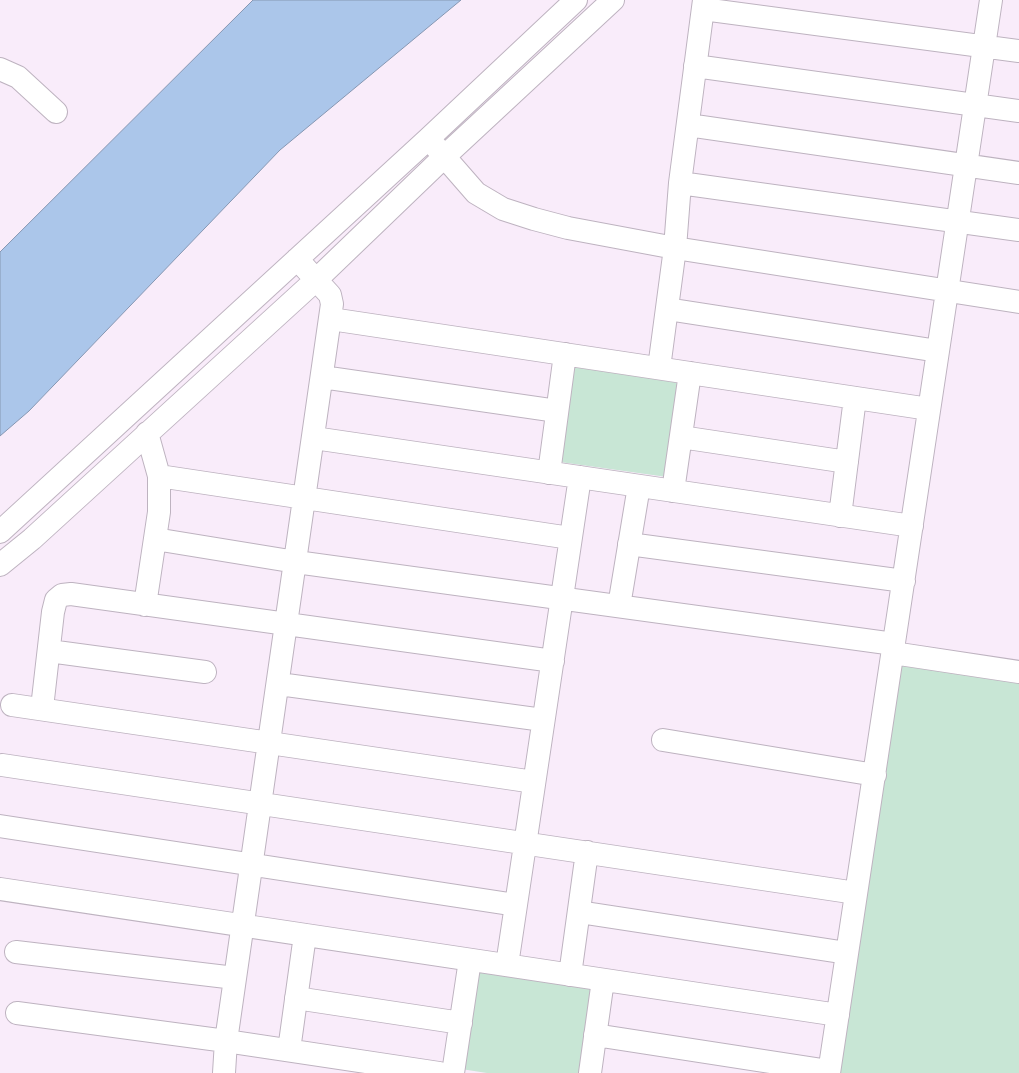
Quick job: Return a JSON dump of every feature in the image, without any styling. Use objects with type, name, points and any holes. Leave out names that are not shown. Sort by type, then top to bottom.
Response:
[{"type":"street","points":[[0,532],[428,139],[576,0]]},
{"type":"street","points":[[0,565],[32,539],[317,279],[445,156],[613,0]]},
{"type":"street","points":[[596,1035],[829,1072],[992,0]]},
{"type":"street","points":[[659,368],[675,248],[680,183],[703,4],[1019,51]]},
{"type":"street","points":[[695,66],[1019,111]]},
{"type":"street","points":[[0,69],[18,77],[56,112]]},
{"type":"street","points":[[688,125],[1019,173]]},
{"type":"street","points":[[428,139],[476,192],[503,209],[568,228],[675,248],[947,292],[1019,302]]},
{"type":"street","points":[[680,183],[1019,230]]},
{"type":"street","points":[[224,1073],[226,1041],[331,318],[332,304],[330,295],[317,279],[297,259]]},
{"type":"street","points":[[667,309],[938,351]]},
{"type":"street","points":[[331,318],[929,409]]},
{"type":"street","points":[[549,473],[565,354]]},
{"type":"street","points":[[673,491],[690,373]]},
{"type":"street","points":[[322,377],[557,411]]},
{"type":"street","points":[[840,516],[855,398]]},
{"type":"street","points":[[145,605],[158,512],[159,476],[147,433]]},
{"type":"street","points":[[681,437],[847,462]]},
{"type":"street","points":[[314,438],[912,526]]},
{"type":"street","points":[[159,476],[570,538]]},
{"type":"street","points":[[507,965],[580,477]]},
{"type":"street","points":[[619,606],[639,486]]},
{"type":"street","points":[[155,539],[296,562],[619,606],[893,648],[1019,672]]},
{"type":"street","points":[[629,544],[904,581]]},
{"type":"street","points":[[42,708],[53,612],[56,600],[62,595],[71,594],[553,661]]},
{"type":"street","points":[[49,651],[205,672]]},
{"type":"street","points":[[279,684],[543,720]]},
{"type":"street","points":[[12,705],[42,708],[534,782]]},
{"type":"street","points":[[663,740],[875,775]]},
{"type":"street","points":[[2,765],[856,893]]},
{"type":"street","points":[[0,826],[252,863],[516,905]]},
{"type":"street","points":[[570,975],[587,852]]},
{"type":"street","points":[[0,889],[838,1015]]},
{"type":"street","points":[[579,912],[847,953]]},
{"type":"street","points":[[289,1050],[305,935]]},
{"type":"street","points":[[16,952],[235,978]]},
{"type":"street","points":[[453,1073],[470,960]]},
{"type":"street","points":[[590,1073],[603,980]]},
{"type":"street","points":[[296,998],[461,1023]]},
{"type":"street","points":[[17,1013],[226,1041],[439,1073]]},
{"type":"green space","points":[[567,362],[688,380],[674,478],[553,461]]},
{"type":"green space","points":[[902,664],[1019,682],[1019,1073],[840,1073]]},
{"type":"green space","points":[[476,971],[596,988],[584,1073],[487,1073],[461,1069]]},
{"type":"water","points":[[253,0],[461,0],[280,150],[29,411],[0,436],[0,252]]}]
